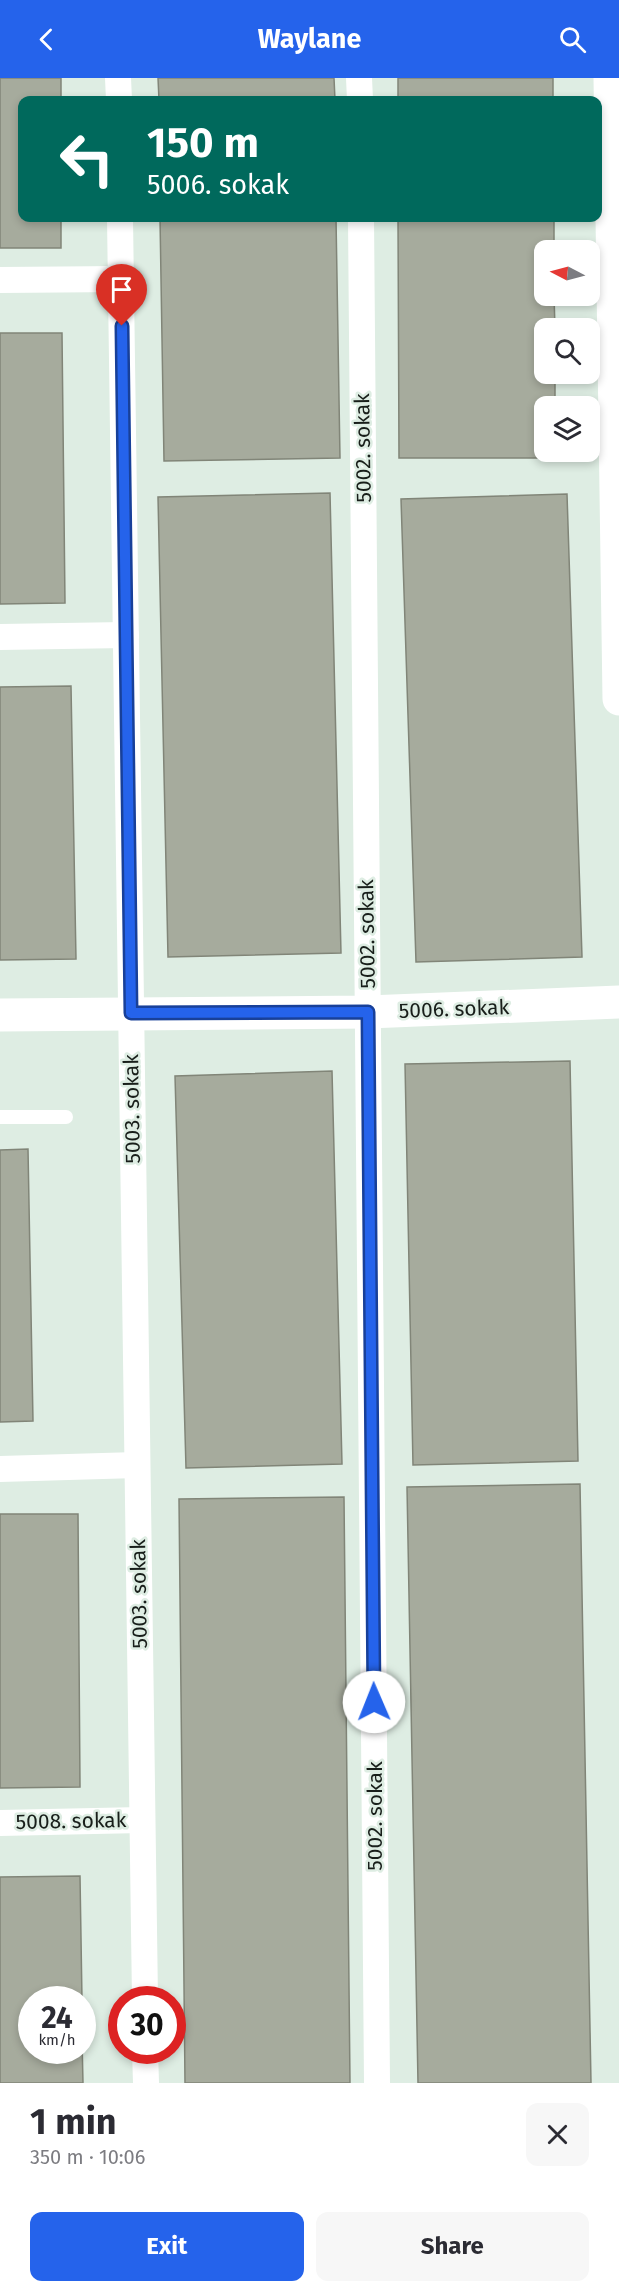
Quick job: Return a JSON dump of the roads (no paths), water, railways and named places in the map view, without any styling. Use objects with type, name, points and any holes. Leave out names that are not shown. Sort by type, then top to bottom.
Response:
[{"type":"street","points":[[118,78],[119,96]]},
{"type":"street","points":[[359,78],[360,96]]},
{"type":"street","points":[[610,78],[619,699]]},
{"type":"street","name":"5003. sokak","points":[[120,222],[145,1986]]},
{"type":"street","name":"5002. sokak","points":[[361,222],[377,2083]]},
{"type":"street","points":[[0,280],[121,279]]},
{"type":"street","points":[[0,637],[126,636]]},
{"type":"street","name":"5006. sokak","points":[[0,1015],[368,1012],[619,1002]]},
{"type":"street","points":[[0,1468],[138,1465]]},
{"type":"street","name":"5008. sokak","points":[[0,1823],[142,1820]]},
{"type":"street","points":[[145,2064],[146,2083]]},
{"type":"lane","points":[[0,1117],[66,1117]]}]
